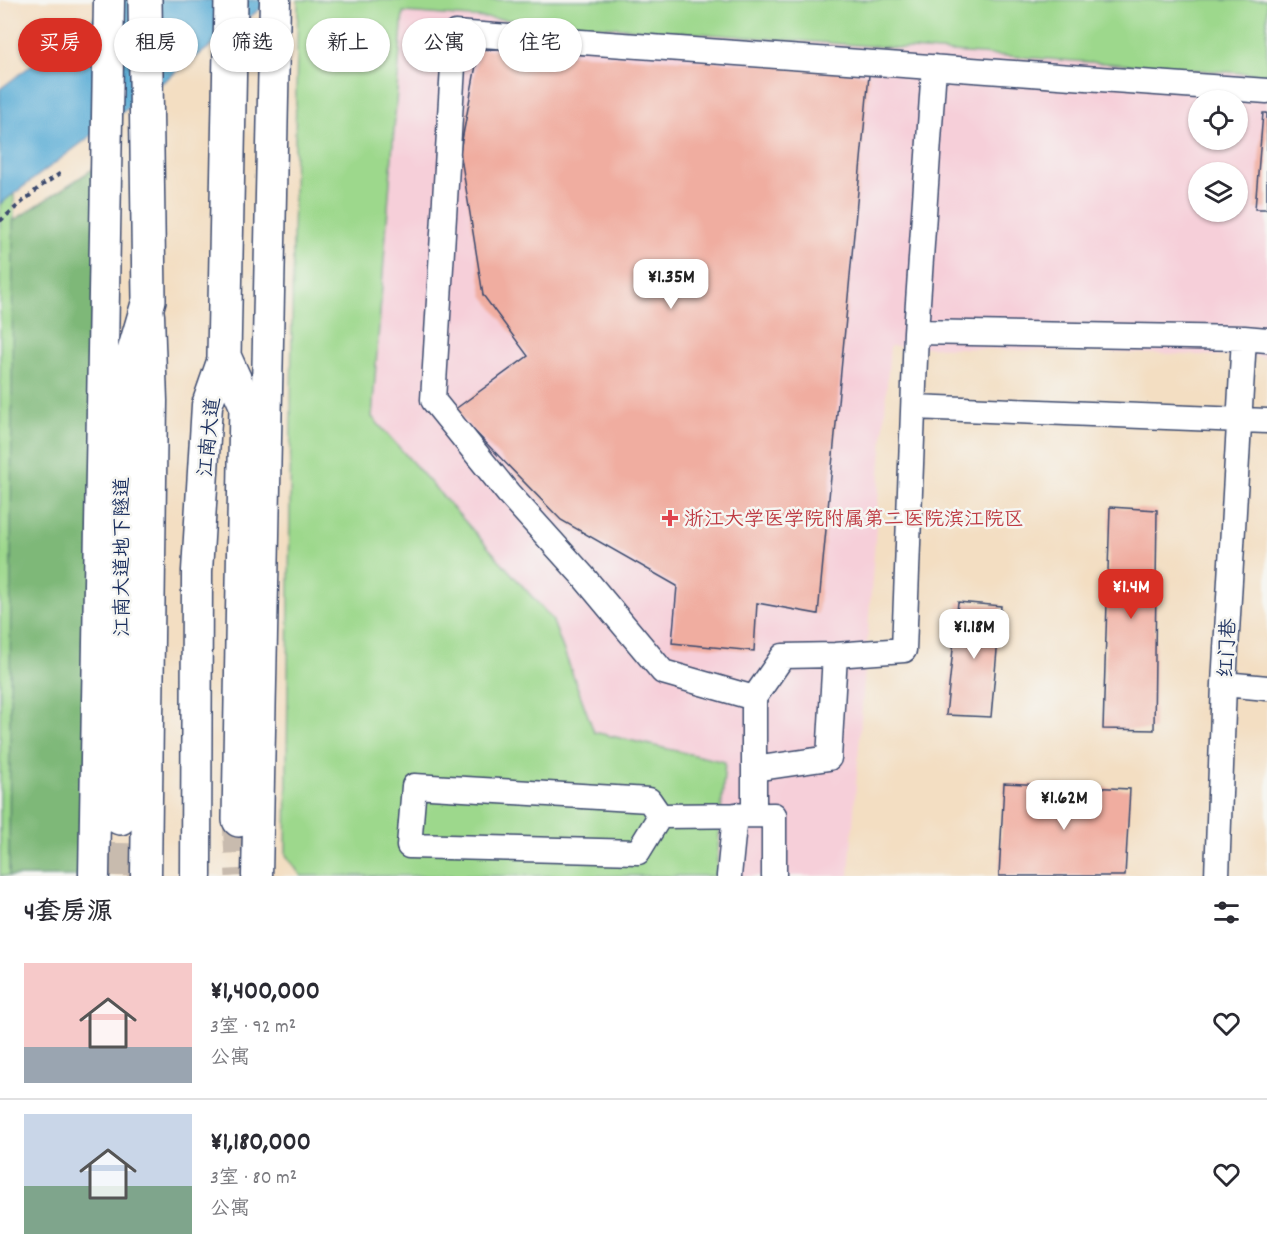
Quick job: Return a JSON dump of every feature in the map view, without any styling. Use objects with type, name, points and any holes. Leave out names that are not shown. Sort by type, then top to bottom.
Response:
[{"type":"highway","points":[[145,0],[149,300]]},
{"type":"highway","name":"江南大道","points":[[224,356],[231,0]]},
{"type":"highway","name":"江南大道地下隧道","points":[[120,818],[121,396],[149,300]]},
{"type":"highway","points":[[224,356],[246,405],[239,820]]},
{"type":"main road","points":[[94,876],[109,0]]},
{"type":"main road","points":[[257,876],[275,0]]},
{"type":"main road","points":[[146,876],[152,401],[149,300]]},
{"type":"main road","name":"江南大道","points":[[196,876],[197,571],[207,405],[224,356]]},
{"type":"street","points":[[754,698],[663,672],[582,575],[508,493],[433,400],[455,33],[1267,91]]},
{"type":"street","points":[[774,876],[754,815],[754,698],[783,656],[904,650],[916,332],[934,67]]},
{"type":"street","points":[[916,332],[1256,339]]},
{"type":"street","name":"红门巷","points":[[1217,876],[1224,684],[1239,420],[1256,339]]},
{"type":"street","points":[[914,407],[1267,421]]},
{"type":"street","points":[[754,769],[829,758],[835,655]]},
{"type":"street","points":[[1224,684],[1267,688]]},
{"type":"street","points":[[414,786],[649,800],[660,816],[638,852],[410,846],[414,786]]},
{"type":"street","points":[[660,816],[754,815]]},
{"type":"street","points":[[729,876],[754,815]]},
{"type":"path","points":[[0,221],[61,172]]},
{"type":"shaded area","name":"浙江大学医学院附属第二医院滨江院区","points":[[403,12],[485,18],[403,18]]},
{"type":"shaded area","name":"浙江大学医学院附属第二医院滨江院区","points":[[486,18],[498,19],[498,72],[582,72],[582,25],[1267,75],[1267,357],[890,346],[849,876],[716,876],[725,762],[594,732],[552,619],[372,417],[402,25],[402,72],[486,72]]},
{"type":"green space","points":[[298,0],[1267,0],[1267,75],[582,25],[582,18],[498,19],[403,12],[372,417],[552,619],[594,732],[725,762],[716,876],[301,876],[286,855]]},
{"type":"green space","points":[[107,160],[101,876],[9,876],[13,221]]},
{"type":"green space","points":[[14,193],[9,876],[0,876],[0,204]]},
{"type":"water","points":[[118,0],[272,0],[248,18],[210,18],[210,46],[198,56],[198,18],[114,18],[114,72],[176,72],[0,204],[0,89],[23,72],[102,72],[102,18],[94,18]]},
{"type":"building","points":[[486,49],[498,50],[498,72],[582,72],[582,54],[783,65],[869,75],[818,614],[757,603],[754,651],[672,643],[677,586],[561,520],[454,410],[528,356],[483,295],[460,151],[475,72],[486,72]]},
{"type":"building","points":[[1263,113],[1267,113],[1267,209],[1255,209]]},
{"type":"building","points":[[1110,507],[1157,510],[1154,730],[1103,729]]},
{"type":"building","points":[[958,602],[1001,606],[991,717],[946,715]]},
{"type":"building","points":[[1004,783],[1130,789],[1125,876],[999,876]]},
{"type":"tunnel","points":[[118,876],[120,818]]},
{"type":"tunnel","points":[[239,820],[242,876]]},
{"type":"place","name":"浙江大学医学院附属第二医院滨江院区","points":[[670,518]]}]
